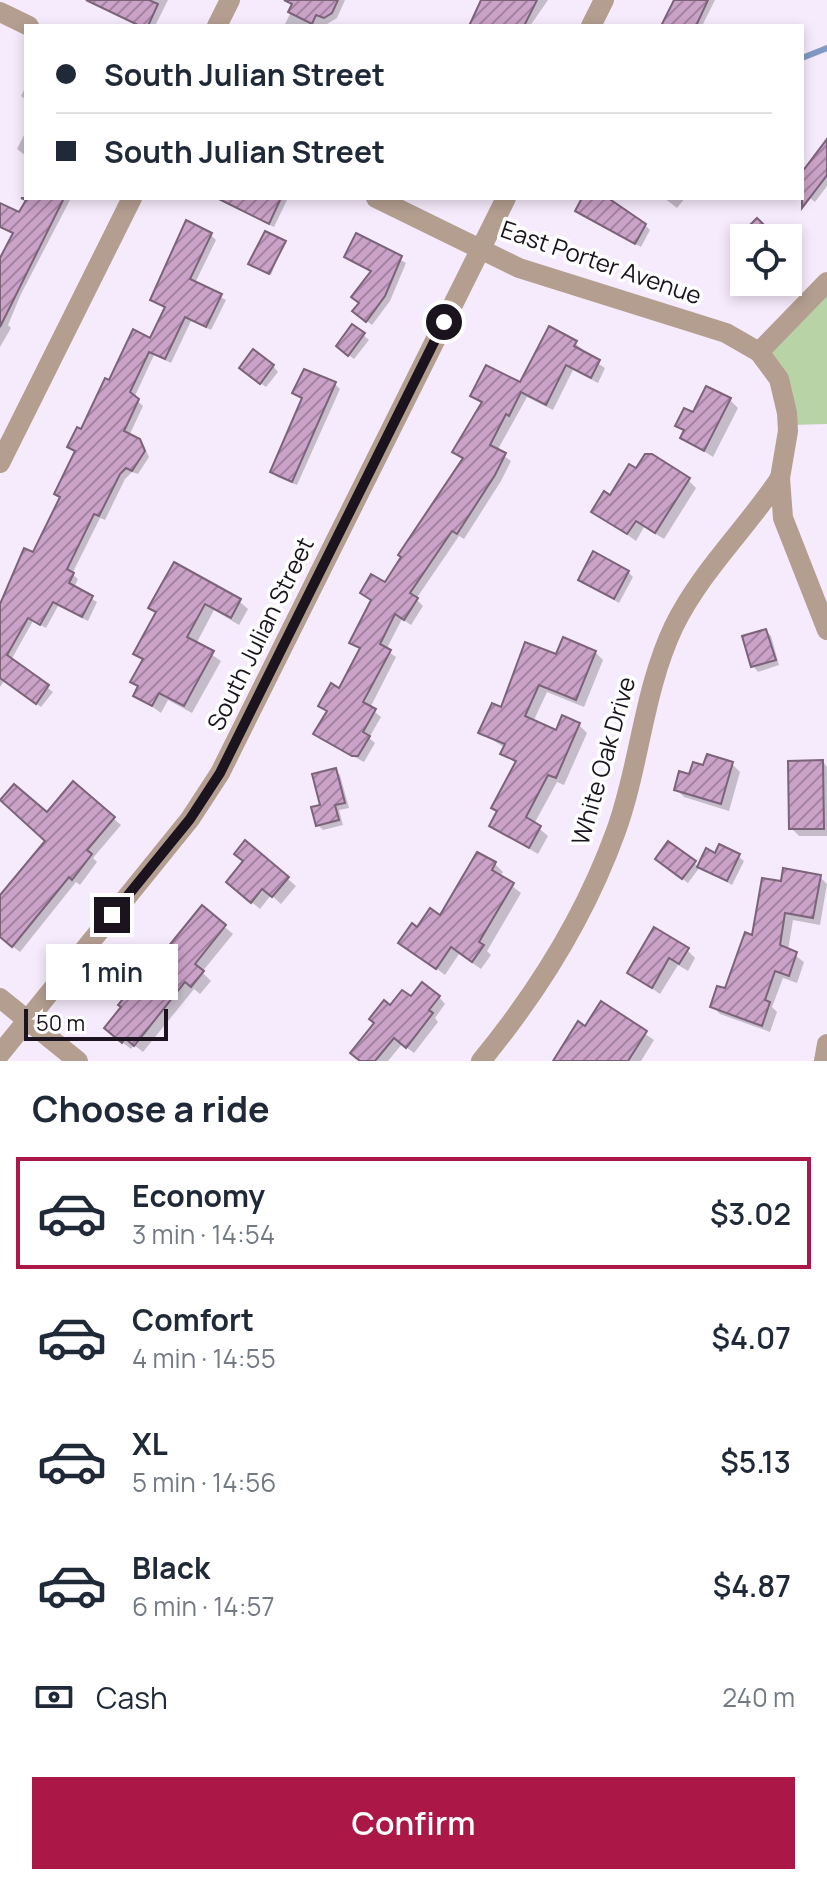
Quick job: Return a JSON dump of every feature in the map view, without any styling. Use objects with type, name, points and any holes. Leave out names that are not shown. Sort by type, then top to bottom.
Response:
[{"type":"street","points":[[218,24],[230,0]]},
{"type":"street","points":[[592,24],[604,0]]},
{"type":"street","points":[[0,12],[25,24]]},
{"type":"street","points":[[0,463],[131,200]]},
{"type":"street","name":"East Porter Avenue","points":[[380,200],[519,268],[726,333],[759,352],[773,367],[785,394],[788,431],[780,478],[783,518],[827,630]]},
{"type":"street","name":"South Julian Street","points":[[0,1054],[190,819],[220,773],[505,200]]},
{"type":"street","points":[[759,352],[827,282]]},
{"type":"street","name":"White Oak Drive","points":[[481,1061],[553,959],[575,920],[616,830],[652,687],[674,628],[695,590],[748,526],[780,478]]},
{"type":"street","points":[[0,998],[78,1061]]},
{"type":"street","points":[[824,1061],[827,1044]]},
{"type":"green space","points":[[827,289],[827,424],[791,425],[762,352]]},
{"type":"building","points":[[86,0],[149,0],[158,4],[149,24],[136,24]]},
{"type":"building","points":[[284,0],[338,0],[332,13],[324,18],[316,15],[312,24],[288,12],[292,4]]},
{"type":"building","points":[[481,0],[537,0],[525,24],[470,24]]},
{"type":"building","points":[[674,0],[708,0],[697,24],[662,24]]},
{"type":"building","points":[[827,139],[827,175],[802,208],[804,200],[804,169]]},
{"type":"building","points":[[26,200],[63,200],[0,327],[0,258],[13,233],[0,227],[0,203],[19,212]]},
{"type":"building","points":[[221,200],[280,200],[269,224]]},
{"type":"building","points":[[581,200],[611,200],[646,224],[635,244],[575,211]]},
{"type":"building","points":[[186,220],[212,233],[190,279],[222,294],[206,327],[185,317],[165,359],[149,352],[130,392],[139,399],[124,431],[140,439],[145,451],[132,471],[126,468],[120,474],[99,516],[94,514],[67,569],[74,573],[69,583],[93,596],[82,617],[53,602],[40,625],[28,618],[7,655],[49,685],[36,704],[0,678],[0,604],[24,548],[33,552],[60,497],[54,494],[75,451],[67,447],[77,427],[81,429],[105,378],[109,380],[133,329],[150,338],[165,307],[150,300]]},
{"type":"building","points":[[265,231],[286,241],[269,274],[248,264]]},
{"type":"building","points":[[356,233],[402,256],[385,296],[366,322],[352,311],[359,303],[351,297],[371,271],[344,257]]},
{"type":"building","points":[[352,324],[365,333],[348,356],[336,346]]},
{"type":"building","points":[[549,326],[577,341],[574,346],[600,360],[591,378],[566,365],[546,405],[521,392],[509,416],[506,414],[490,445],[506,453],[495,475],[457,534],[452,531],[410,593],[418,598],[404,620],[395,614],[380,644],[391,650],[363,702],[376,709],[363,732],[370,736],[358,756],[352,756],[313,734],[327,711],[318,706],[331,683],[339,688],[360,648],[349,643],[371,600],[360,593],[371,574],[385,582],[401,557],[398,555],[463,458],[452,452],[482,402],[470,396],[486,365],[520,382]]},
{"type":"building","points":[[253,349],[274,365],[260,384],[239,368]]},
{"type":"building","points":[[304,369],[336,382],[292,482],[270,472],[302,398],[292,393]]},
{"type":"building","points":[[706,386],[731,398],[704,451],[680,438],[684,430],[675,426],[684,408],[693,412]]},
{"type":"building","points":[[645,454],[652,454],[690,478],[655,533],[636,521],[627,534],[591,512],[604,491],[610,495],[629,464],[636,468]]},
{"type":"building","points":[[593,551],[629,571],[614,599],[578,580]]},
{"type":"building","points":[[174,562],[241,599],[231,618],[205,604],[187,637],[214,651],[184,706],[159,693],[152,706],[133,696],[138,686],[130,682],[143,659],[133,654],[156,612],[148,608]]},
{"type":"building","points":[[766,629],[776,660],[751,667],[742,636]]},
{"type":"building","points":[[563,637],[596,651],[576,700],[539,685],[525,716],[556,730],[562,715],[580,723],[556,778],[548,775],[526,817],[541,826],[529,848],[489,826],[497,811],[491,808],[516,761],[500,754],[505,744],[478,733],[492,703],[501,707],[525,642],[556,654]]},
{"type":"building","points":[[707,754],[733,762],[721,804],[674,790],[679,771],[689,774],[693,762],[703,765]]},
{"type":"building","points":[[823,760],[824,829],[789,829],[788,761]]},
{"type":"building","points":[[336,768],[345,803],[335,805],[339,820],[316,826],[311,807],[320,805],[312,774]]},
{"type":"building","points":[[73,781],[115,817],[87,850],[92,854],[72,880],[69,877],[12,947],[0,937],[0,895],[45,841],[0,800],[14,784],[47,812]]},
{"type":"building","points":[[245,840],[289,877],[272,897],[262,889],[251,903],[226,882],[243,861],[234,854]]},
{"type":"building","points":[[668,841],[696,861],[682,879],[655,859]]},
{"type":"building","points":[[719,844],[740,854],[727,881],[697,867],[706,848],[715,853]]},
{"type":"building","points":[[477,852],[496,862],[492,870],[514,883],[479,942],[484,945],[472,962],[451,947],[436,969],[398,943],[412,923],[417,927],[430,908],[440,915]]},
{"type":"building","points":[[783,868],[821,875],[813,918],[785,913],[780,945],[797,952],[789,976],[775,971],[765,1000],[770,1002],[762,1026],[710,1007],[717,986],[725,988],[745,932],[752,935],[762,878],[781,881]]},
{"type":"building","points":[[202,905],[226,925],[195,964],[204,971],[191,987],[185,982],[134,1046],[125,1038],[122,1043],[104,1028],[121,1007],[118,1005],[131,989],[129,986],[142,971],[146,974]]},
{"type":"building","points":[[654,927],[689,948],[679,964],[669,958],[652,988],[627,973]]},
{"type":"building","points":[[422,982],[440,996],[429,1010],[433,1013],[406,1048],[394,1038],[375,1061],[360,1061],[350,1053],[374,1023],[369,1019],[384,1000],[390,1005],[402,990],[411,996]]},
{"type":"building","points":[[601,1001],[647,1031],[628,1061],[553,1061],[578,1021],[585,1026]]},
{"type":"waterway","points":[[804,57],[827,48]]},
{"type":"route","points":[[112,915],[190,819],[220,773],[444,322]]}]
